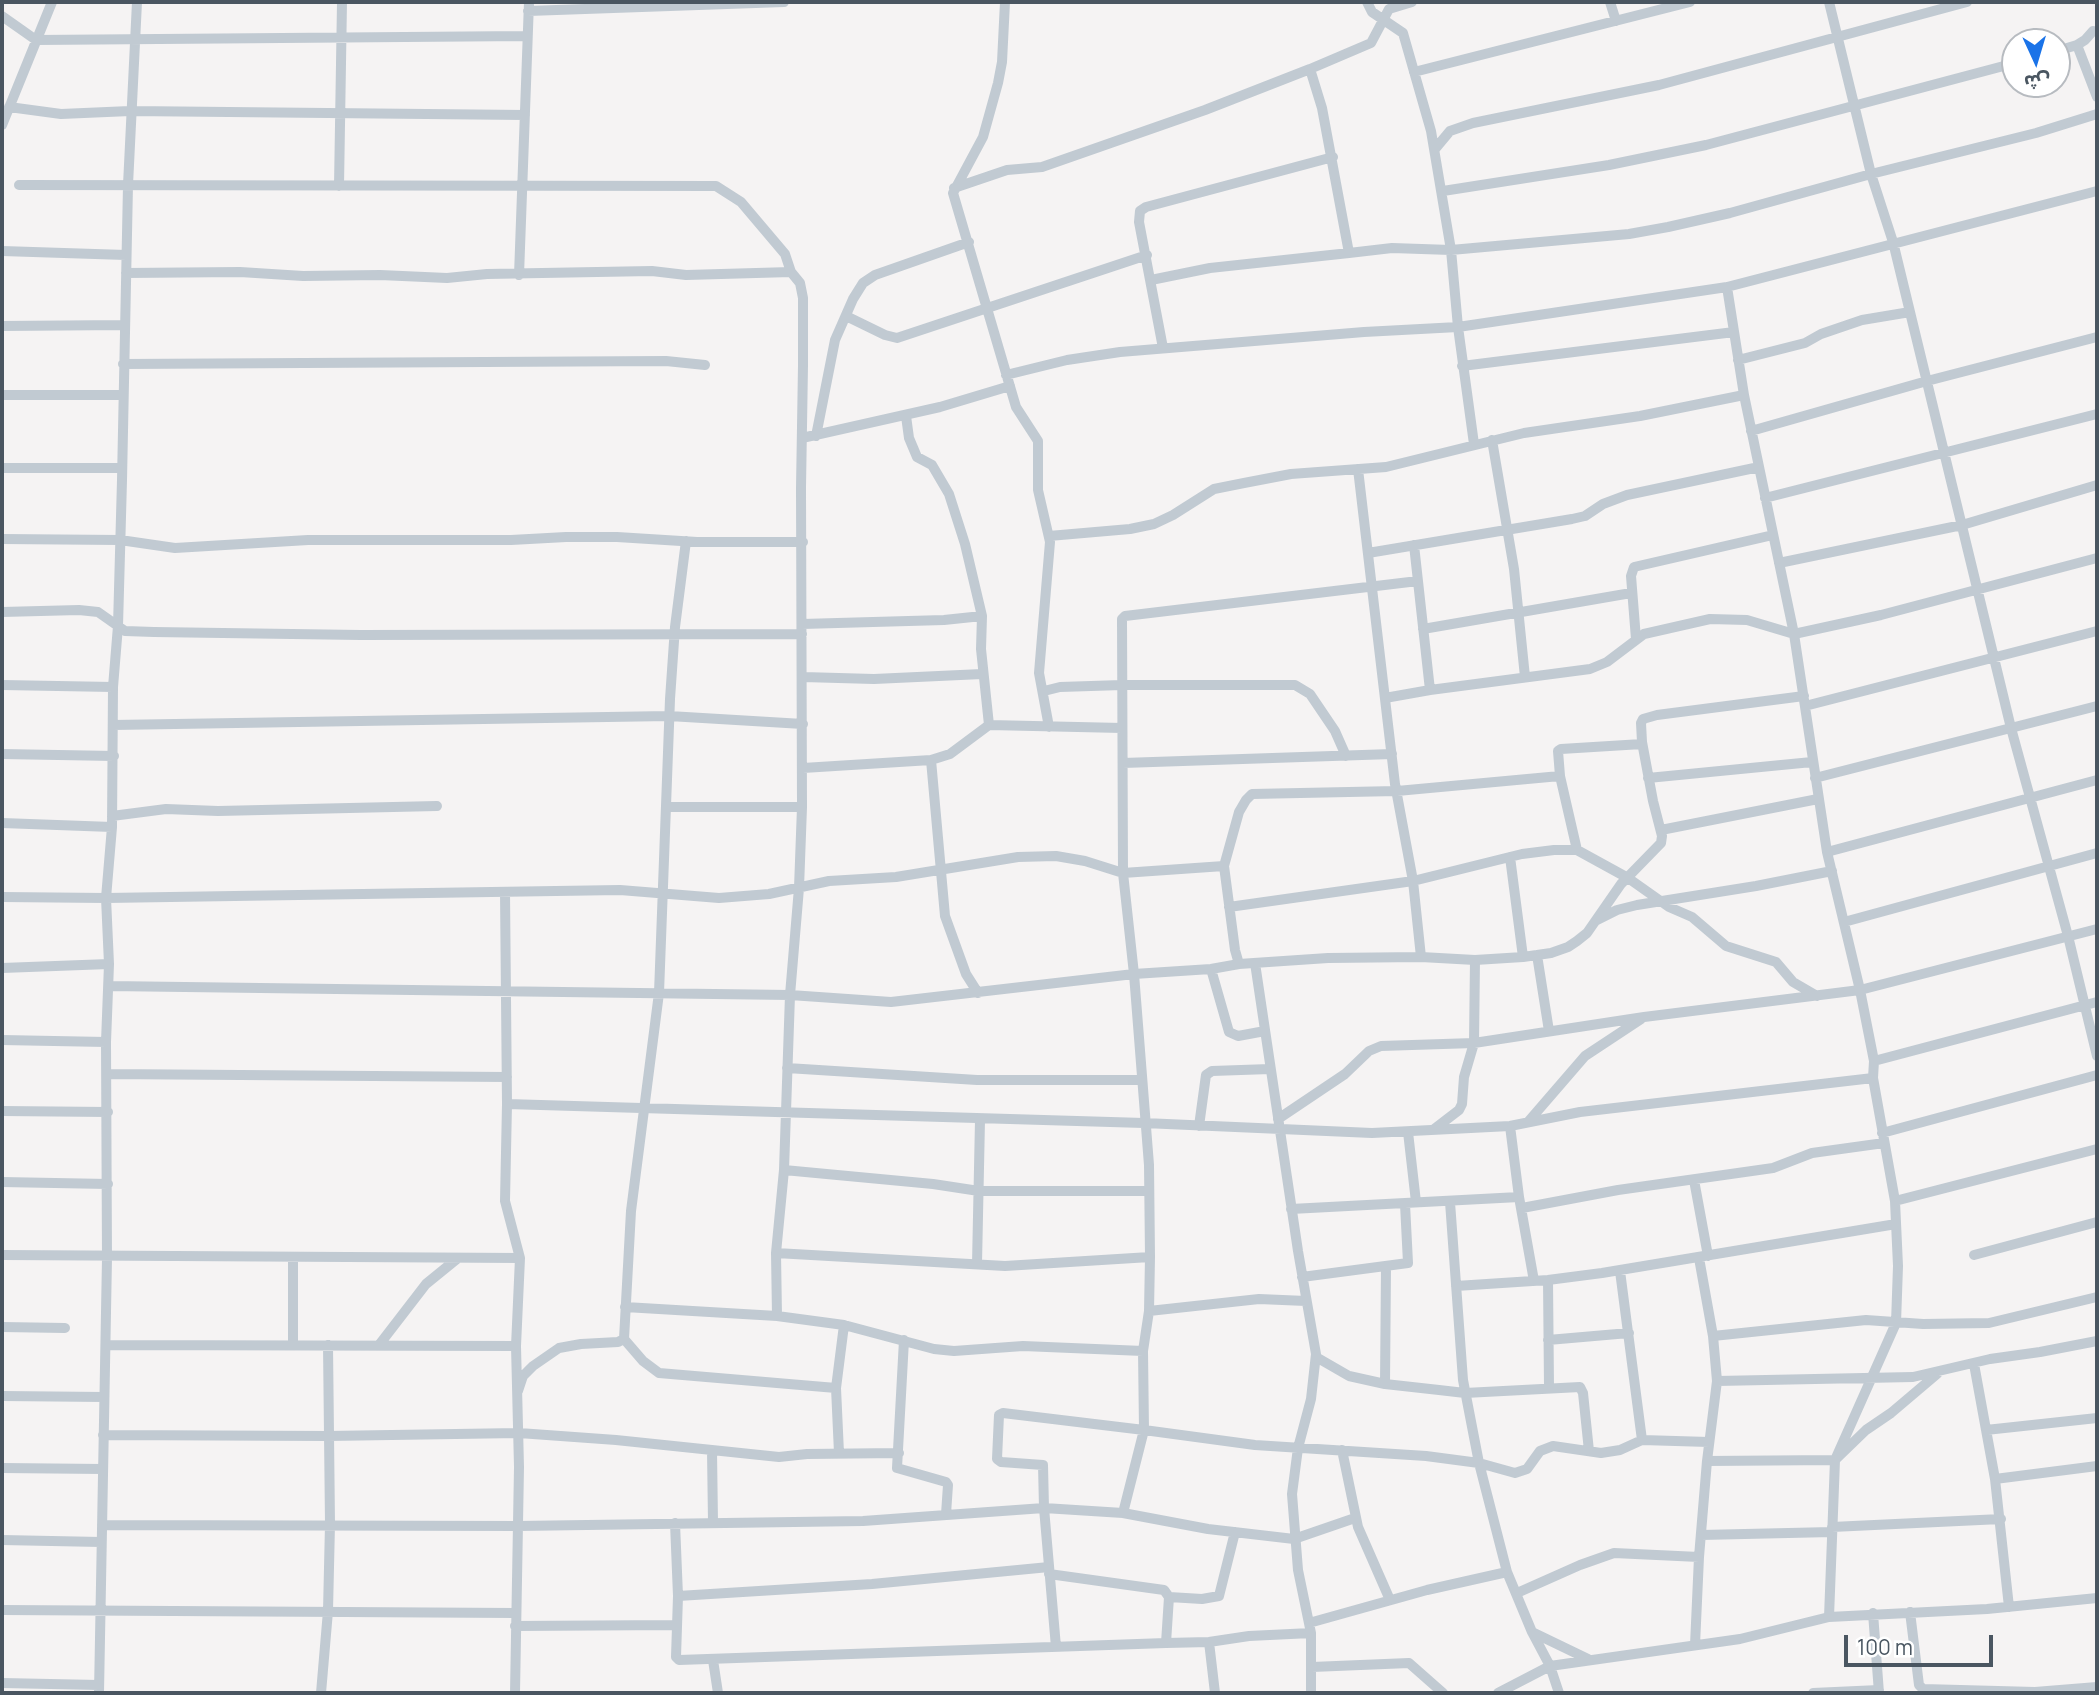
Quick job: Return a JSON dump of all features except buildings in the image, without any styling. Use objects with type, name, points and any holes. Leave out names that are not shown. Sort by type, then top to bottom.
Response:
[{"type":"street","points":[[2,125],[52,2]]},
{"type":"street","points":[[2,1683],[99,1689],[108,1184],[106,1042],[109,964],[106,898],[112,821],[113,687],[118,626],[128,185],[137,2]]},
{"type":"street","points":[[339,186],[342,2]]},
{"type":"street","points":[[519,275],[529,6],[784,2]]},
{"type":"street","points":[[1005,2],[1002,62],[998,83],[983,137],[954,188],[954,202],[969,242],[1019,415],[1038,441],[1038,490],[1049,536],[1050,559],[1040,657],[1049,727]]},
{"type":"street","points":[[1367,2],[1372,12],[1403,33],[1435,149],[1451,250],[1462,366],[1474,444]]},
{"type":"street","points":[[954,188],[1007,170],[1042,167],[1310,69],[1371,43],[1389,9],[1412,2]]},
{"type":"street","points":[[1610,2],[1616,21]]},
{"type":"street","points":[[1413,72],[1690,2]]},
{"type":"street","points":[[1829,2],[1871,174],[1893,242],[2011,728],[2068,936],[2097,1056]]},
{"type":"street","points":[[1435,149],[1443,136],[1460,127],[1659,85],[1967,2]]},
{"type":"street","points":[[2,16],[37,40],[527,36]]},
{"type":"street","points":[[2071,47],[2093,31]]},
{"type":"street","points":[[2077,45],[2097,97]]},
{"type":"street","points":[[1443,191],[1609,165],[1706,145],[2001,67]]},
{"type":"street","points":[[1310,69],[1333,157],[1349,253]]},
{"type":"street","points":[[9,107],[61,114],[131,111],[525,115]]},
{"type":"street","points":[[1151,280],[1210,268],[1392,248],[1451,250],[1629,234],[1730,213],[2097,114]]},
{"type":"street","points":[[1163,348],[1140,211],[1146,207],[1333,157]]},
{"type":"street","points":[[19,185],[716,186],[741,202],[785,254],[791,272],[800,283],[803,298],[803,768],[799,888],[790,995],[784,1170],[776,1254],[777,1316]]},
{"type":"street","points":[[1006,375],[1087,357],[1163,348],[1458,327],[1727,287],[2097,191]]},
{"type":"street","points":[[817,436],[835,340],[863,283],[874,275],[969,242]]},
{"type":"street","points":[[2,251],[126,255]]},
{"type":"street","points":[[846,316],[897,338],[1147,255]]},
{"type":"street","points":[[127,273],[260,272],[303,276],[447,278],[487,274],[652,271],[686,275],[791,272]]},
{"type":"street","points":[[1727,287],[1744,395],[1794,634],[1827,852],[1874,1061],[1873,1078],[1895,1201],[1898,1266],[1896,1323],[1835,1460],[1829,1617]]},
{"type":"street","points":[[1738,360],[1805,343],[1821,334],[1862,320],[1910,312]]},
{"type":"street","points":[[2,326],[125,326]]},
{"type":"street","points":[[1462,366],[1734,332]]},
{"type":"street","points":[[1751,431],[1927,381],[2097,337]]},
{"type":"street","points":[[123,364],[666,361],[705,365]]},
{"type":"street","points":[[802,438],[906,416],[1010,386]]},
{"type":"street","points":[[2,395],[123,396]]},
{"type":"street","points":[[1049,536],[1129,529],[1154,524],[1173,516],[1214,489],[1291,474],[1394,466],[1524,433],[1640,416],[1744,395]]},
{"type":"street","points":[[1765,498],[2097,414]]},
{"type":"street","points":[[906,416],[909,438],[917,457],[932,465],[949,494],[965,544],[982,616],[982,674],[989,725]]},
{"type":"street","points":[[1492,440],[1514,569],[1525,677]]},
{"type":"street","points":[[1368,553],[1585,516],[1603,504],[1627,495],[1759,467]]},
{"type":"street","points":[[2,468],[122,468]]},
{"type":"street","points":[[1358,469],[1392,754],[1413,881],[1421,957]]},
{"type":"street","points":[[1779,563],[1962,524],[2097,485]]},
{"type":"street","points":[[1636,639],[1631,571],[1638,565],[1773,535]]},
{"type":"street","points":[[2,539],[120,540],[175,548],[308,540],[566,537],[803,541]]},
{"type":"street","points":[[686,541],[674,634],[668,716],[659,993],[631,1211],[624,1339],[643,1361],[659,1373],[836,1388]]},
{"type":"street","points":[[1414,545],[1430,690]]},
{"type":"street","points":[[1385,698],[1599,666],[1636,639],[1653,631],[1710,619],[1747,620],[1794,634],[1860,620],[2097,558]]},
{"type":"street","points":[[1123,1513],[1144,1430],[1143,1351],[1149,1311],[1150,1257],[1149,1191],[1134,974],[1123,873],[1121,623],[1125,615],[1418,581]]},
{"type":"street","points":[[1423,629],[1631,593]]},
{"type":"street","points":[[2,612],[79,610],[98,612],[125,631],[235,634],[674,634],[944,621],[982,616]]},
{"type":"street","points":[[109,986],[790,995],[891,1002],[1239,964],[1328,958],[1421,957],[1475,960],[1537,955],[1568,947],[1587,933],[1628,878],[1661,843],[1661,830],[1642,744],[1641,723],[1647,718],[1804,701],[1994,658],[2097,631]]},
{"type":"street","points":[[803,677],[874,679],[982,674]]},
{"type":"street","points":[[2,685],[113,687]]},
{"type":"street","points":[[1044,691],[1060,687],[1122,685],[1295,685],[1310,694],[1335,731],[1346,756]]},
{"type":"street","points":[[1815,778],[2097,706]]},
{"type":"street","points":[[113,725],[668,716],[803,724]]},
{"type":"street","points":[[803,768],[931,760],[950,754],[989,725],[1122,728]]},
{"type":"street","points":[[1577,850],[1557,755],[1561,749],[1642,744]]},
{"type":"street","points":[[2,754],[114,757]]},
{"type":"street","points":[[1123,764],[1392,754]]},
{"type":"street","points":[[931,760],[945,916],[967,974],[978,993]]},
{"type":"street","points":[[1648,778],[1812,762]]},
{"type":"street","points":[[1239,964],[1224,866],[1239,812],[1252,794],[1397,791],[1560,776]]},
{"type":"street","points":[[1827,852],[2097,780]]},
{"type":"street","points":[[1661,830],[1818,799]]},
{"type":"street","points":[[2,823],[112,821],[166,809],[218,811],[437,806]]},
{"type":"street","points":[[666,807],[802,807]]},
{"type":"street","points":[[1229,907],[1413,881],[1510,857],[1554,850],[1577,850],[1628,878],[1670,907],[1702,923],[1726,946],[1776,962],[1793,982],[1817,996]]},
{"type":"street","points":[[1844,922],[2097,853]]},
{"type":"street","points":[[2,897],[106,898],[620,890],[719,898],[769,894],[829,881],[896,877],[1018,858],[1056,856],[1085,861],[1123,873],[1224,866]]},
{"type":"street","points":[[1510,857],[1523,957]]},
{"type":"street","points":[[1596,920],[1617,910],[1832,871]]},
{"type":"street","points":[[505,892],[505,1201],[520,1258],[516,1346],[519,1433],[515,1693]]},
{"type":"street","points":[[1278,1119],[1345,1074],[1374,1048],[1474,1042],[1860,990],[2097,929]]},
{"type":"street","points":[[1537,955],[1549,1031]]},
{"type":"street","points":[[1432,1131],[1461,1107],[1464,1077],[1474,1042],[1475,960]]},
{"type":"street","points":[[1255,963],[1315,1357],[1311,1399],[1298,1448],[1292,1494],[1298,1570],[1310,1628],[1311,1693]]},
{"type":"street","points":[[2,968],[109,964]]},
{"type":"street","points":[[1211,969],[1229,1032],[1238,1036],[1265,1031]]},
{"type":"street","points":[[1874,1061],[2097,1002]]},
{"type":"street","points":[[1528,1122],[1585,1056],[1644,1017]]},
{"type":"street","points":[[2,1040],[106,1042]]},
{"type":"street","points":[[787,1068],[977,1080],[1141,1080]]},
{"type":"street","points":[[1199,1126],[1206,1075],[1212,1071],[1270,1069]]},
{"type":"street","points":[[107,1074],[507,1077]]},
{"type":"street","points":[[1522,1208],[1618,1190],[1773,1168],[1812,1153],[1883,1138],[2097,1075]]},
{"type":"street","points":[[507,1104],[1408,1132],[1510,1126],[1580,1112],[1873,1078]]},
{"type":"street","points":[[2,1111],[108,1112]]},
{"type":"street","points":[[978,1264],[979,1119]]},
{"type":"street","points":[[1510,1126],[1534,1281]]},
{"type":"street","points":[[1302,1277],[1409,1262],[1408,1132]]},
{"type":"street","points":[[1895,1201],[2097,1149]]},
{"type":"street","points":[[784,1170],[979,1191],[1149,1191]]},
{"type":"street","points":[[1695,1180],[1717,1381],[1707,1461],[1695,1645]]},
{"type":"street","points":[[2,1182],[108,1184]]},
{"type":"street","points":[[1291,1209],[1519,1196]]},
{"type":"street","points":[[1450,1202],[1465,1393],[1479,1463],[1507,1572],[1532,1632],[1550,1666],[1559,1693]]},
{"type":"street","points":[[1974,1255],[2097,1222]]},
{"type":"street","points":[[1456,1286],[1548,1280],[1620,1271],[1896,1224]]},
{"type":"street","points":[[776,1254],[1029,1266],[1150,1257]]},
{"type":"street","points":[[2,1255],[107,1258],[520,1258]]},
{"type":"street","points":[[293,1257],[293,1345]]},
{"type":"street","points":[[379,1345],[426,1284],[458,1258]]},
{"type":"street","points":[[1385,1384],[1386,1267]]},
{"type":"street","points":[[1620,1271],[1642,1440]]},
{"type":"street","points":[[1548,1280],[1549,1387]]},
{"type":"street","points":[[1713,1336],[1866,1320],[1896,1323],[1989,1323],[2097,1297]]},
{"type":"street","points":[[1149,1311],[1259,1299],[1306,1301]]},
{"type":"street","points":[[625,1307],[777,1316],[844,1325],[934,1349],[954,1351],[1023,1346],[1143,1351]]},
{"type":"street","points":[[839,1453],[836,1388],[844,1325]]},
{"type":"street","points":[[2,1327],[65,1328]]},
{"type":"street","points":[[1548,1340],[1629,1333]]},
{"type":"street","points":[[518,1391],[523,1377],[533,1366],[559,1348],[624,1339]]},
{"type":"street","points":[[904,1340],[900,1453],[897,1468],[947,1483],[946,1514]]},
{"type":"street","points":[[1717,1381],[1913,1377],[2097,1341]]},
{"type":"street","points":[[106,1345],[516,1346]]},
{"type":"street","points":[[321,1693],[328,1611],[330,1524],[328,1345]]},
{"type":"street","points":[[1315,1357],[1349,1376],[1385,1384],[1465,1393],[1549,1387],[1582,1388],[1589,1451]]},
{"type":"street","points":[[1974,1364],[1982,1394],[1996,1479],[2009,1607]]},
{"type":"street","points":[[1707,1461],[1835,1460],[1858,1436],[1891,1413],[1940,1372]]},
{"type":"street","points":[[2,1396],[104,1397]]},
{"type":"street","points":[[1056,1647],[1043,1465],[1001,1462],[997,1459],[1001,1413],[1255,1445],[1426,1456],[1479,1463],[1515,1473],[1527,1469],[1535,1456],[1546,1447],[1559,1445],[1612,1452],[1642,1440],[1709,1442]]},
{"type":"street","points":[[1986,1430],[2097,1418]]},
{"type":"street","points":[[103,1435],[519,1433],[792,1457],[807,1454],[900,1453]]},
{"type":"street","points":[[1342,1450],[1355,1518],[1390,1600]]},
{"type":"street","points":[[712,1451],[713,1522]]},
{"type":"street","points":[[1996,1479],[2097,1466]]},
{"type":"street","points":[[2,1468],[103,1469]]},
{"type":"street","points":[[102,1525],[518,1526],[863,1521],[1044,1508],[1123,1513],[1235,1532],[1294,1538],[1355,1518]]},
{"type":"street","points":[[1701,1535],[2001,1519]]},
{"type":"street","points":[[675,1523],[677,1660],[1209,1642],[1310,1628],[1390,1600],[1507,1572]]},
{"type":"street","points":[[1168,1597],[1202,1599],[1219,1596],[1235,1532]]},
{"type":"street","points":[[2,1540],[101,1542]]},
{"type":"street","points":[[1517,1593],[1614,1553],[1699,1558]]},
{"type":"street","points":[[678,1596],[1049,1570],[1164,1590],[1168,1597],[1166,1643]]},
{"type":"street","points":[[1498,1693],[1550,1666],[1740,1639],[1829,1617],[2009,1607],[2097,1598]]},
{"type":"street","points":[[2,1610],[515,1613]]},
{"type":"street","points":[[1910,1612],[1919,1685],[1923,1689],[2035,1692],[2097,1687]]},
{"type":"street","points":[[1814,1693],[1879,1692],[1873,1613]]},
{"type":"street","points":[[515,1626],[676,1625]]},
{"type":"street","points":[[1532,1632],[1589,1660]]},
{"type":"street","points":[[1209,1642],[1215,1693]]},
{"type":"street","points":[[713,1660],[718,1693]]},
{"type":"street","points":[[1312,1667],[1409,1663],[1443,1693]]}]
